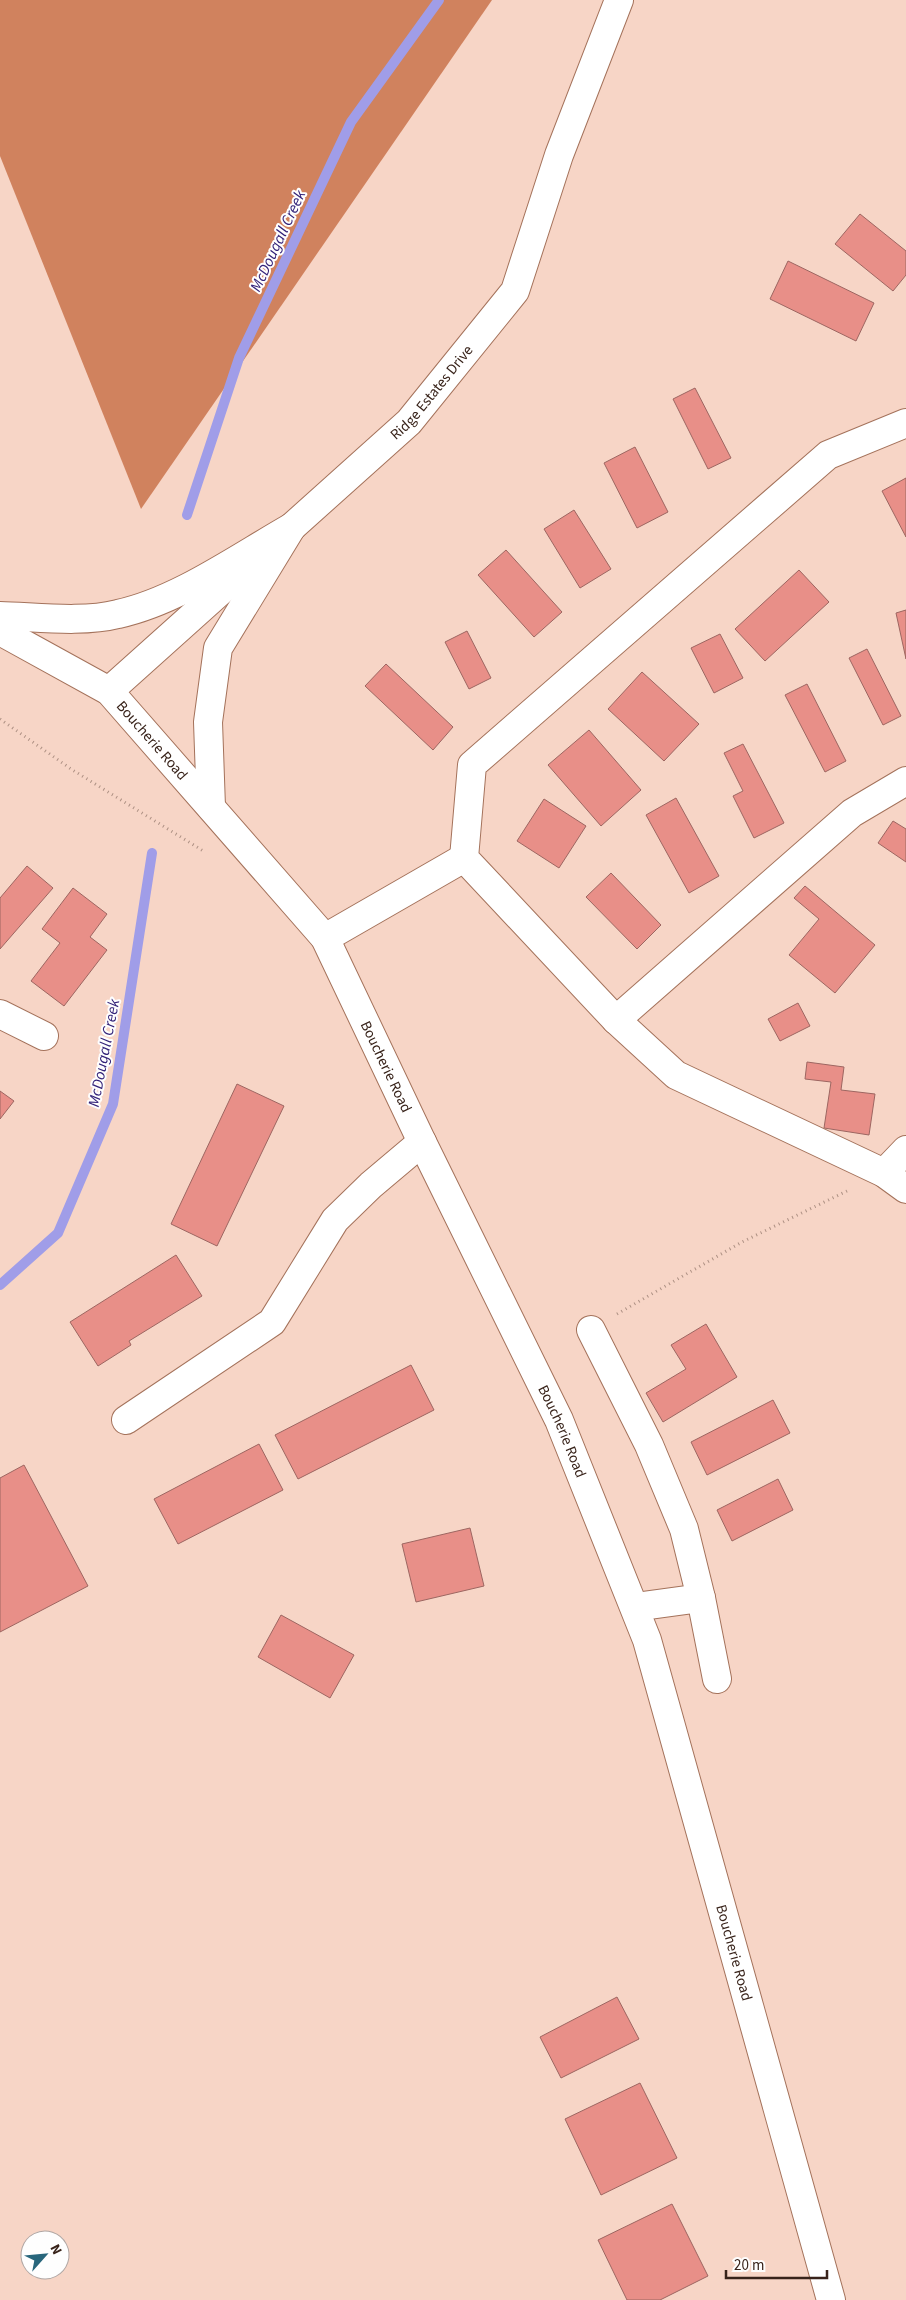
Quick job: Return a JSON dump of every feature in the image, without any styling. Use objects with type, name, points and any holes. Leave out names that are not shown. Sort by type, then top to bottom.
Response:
[{"type":"street","name":"Ridge Estates Drive","points":[[109,691],[409,422],[515,292],[559,155],[619,0]]},
{"type":"street","points":[[906,423],[828,455],[472,765],[464,858],[616,1020],[676,1075],[884,1173],[906,1189]]},
{"type":"street","points":[[0,616],[77,618],[118,615],[167,598],[292,527]]},
{"type":"street","points":[[211,807],[208,722],[218,648],[292,527]]},
{"type":"street","name":"Boucherie Road","points":[[0,631],[109,691],[325,938],[422,1142],[559,1420],[635,1607],[650,1649],[831,2300]]},
{"type":"street","points":[[616,1020],[852,812],[906,781]]},
{"type":"street","points":[[325,938],[464,858]]},
{"type":"street","points":[[0,1014],[44,1036]]},
{"type":"street","points":[[126,1420],[272,1322],[335,1220],[370,1185],[422,1142]]},
{"type":"street","points":[[884,1173],[906,1150]]},
{"type":"street","points":[[591,1330],[649,1445],[684,1529],[701,1598],[717,1679]]},
{"type":"street","points":[[635,1607],[701,1598]]},
{"type":"path","points":[[0,719],[71,769],[206,852]]},
{"type":"path","points":[[591,1330],[742,1242],[884,1173]]},
{"type":"shaded area","points":[[0,0],[492,0],[141,509],[0,156]]},
{"type":"building","points":[[860,214],[906,251],[906,275],[893,291],[835,244]]},
{"type":"building","points":[[788,261],[874,303],[856,341],[770,299]]},
{"type":"building","points":[[695,388],[731,458],[708,469],[673,399]]},
{"type":"building","points":[[635,447],[668,512],[637,528],[604,463]]},
{"type":"building","points":[[906,478],[906,537],[882,491]]},
{"type":"building","points":[[574,510],[611,569],[580,588],[544,529]]},
{"type":"building","points":[[506,550],[562,612],[534,637],[478,575]]},
{"type":"building","points":[[799,570],[829,602],[765,661],[735,629]]},
{"type":"building","points":[[906,610],[906,659],[896,613]]},
{"type":"building","points":[[467,631],[491,678],[469,689],[445,642]]},
{"type":"building","points":[[720,634],[743,678],[714,693],[691,648]]},
{"type":"building","points":[[867,649],[901,716],[883,725],[849,658]]},
{"type":"building","points":[[386,664],[453,727],[433,750],[365,686]]},
{"type":"building","points":[[642,672],[699,724],[664,761],[608,709]]},
{"type":"building","points":[[807,684],[846,761],[825,772],[785,695]]},
{"type":"building","points":[[589,730],[641,790],[601,826],[548,765]]},
{"type":"building","points":[[743,744],[784,823],[754,838],[733,796],[743,791],[724,753]]},
{"type":"building","points":[[676,798],[719,876],[689,893],[646,815]]},
{"type":"building","points":[[544,799],[586,826],[559,868],[517,841]]},
{"type":"building","points":[[893,821],[906,829],[906,862],[878,843]]},
{"type":"building","points":[[27,866],[53,888],[0,949],[0,898]]},
{"type":"building","points":[[611,873],[661,925],[637,949],[586,897]]},
{"type":"building","points":[[805,886],[875,945],[835,993],[789,955],[819,919],[794,898]]},
{"type":"building","points":[[73,888],[107,914],[90,937],[107,950],[64,1006],[31,981],[60,943],[42,929]]},
{"type":"building","points":[[798,1003],[810,1026],[780,1041],[768,1019]]},
{"type":"building","points":[[807,1062],[844,1067],[841,1090],[875,1094],[869,1135],[824,1128],[831,1082],[805,1079]]},
{"type":"building","points":[[237,1084],[284,1106],[217,1246],[171,1224]]},
{"type":"building","points":[[0,1091],[14,1101],[0,1119]]},
{"type":"building","points":[[176,1255],[202,1296],[129,1341],[131,1345],[98,1366],[70,1322]]},
{"type":"building","points":[[706,1324],[737,1377],[663,1422],[646,1393],[686,1369],[671,1345]]},
{"type":"building","points":[[411,1365],[434,1410],[298,1479],[275,1435]]},
{"type":"building","points":[[773,1400],[790,1433],[707,1475],[691,1442]]},
{"type":"building","points":[[259,1444],[283,1490],[178,1544],[154,1499]]},
{"type":"building","points":[[24,1465],[88,1586],[0,1632],[0,1478]]},
{"type":"building","points":[[778,1479],[793,1510],[732,1541],[717,1510]]},
{"type":"building","points":[[470,1528],[484,1586],[416,1602],[402,1544]]},
{"type":"building","points":[[281,1615],[354,1655],[330,1698],[258,1657]]},
{"type":"building","points":[[617,1997],[639,2039],[561,2078],[540,2037]]},
{"type":"building","points":[[640,2083],[677,2158],[601,2195],[565,2119]]},
{"type":"building","points":[[672,2204],[708,2276],[660,2300],[627,2300],[598,2240]]},
{"type":"waterway","name":"McDougall Creek","points":[[187,515],[239,358],[351,122],[439,0]]},
{"type":"waterway","name":"McDougall Creek","points":[[0,1285],[58,1233],[113,1104],[152,853]]}]
